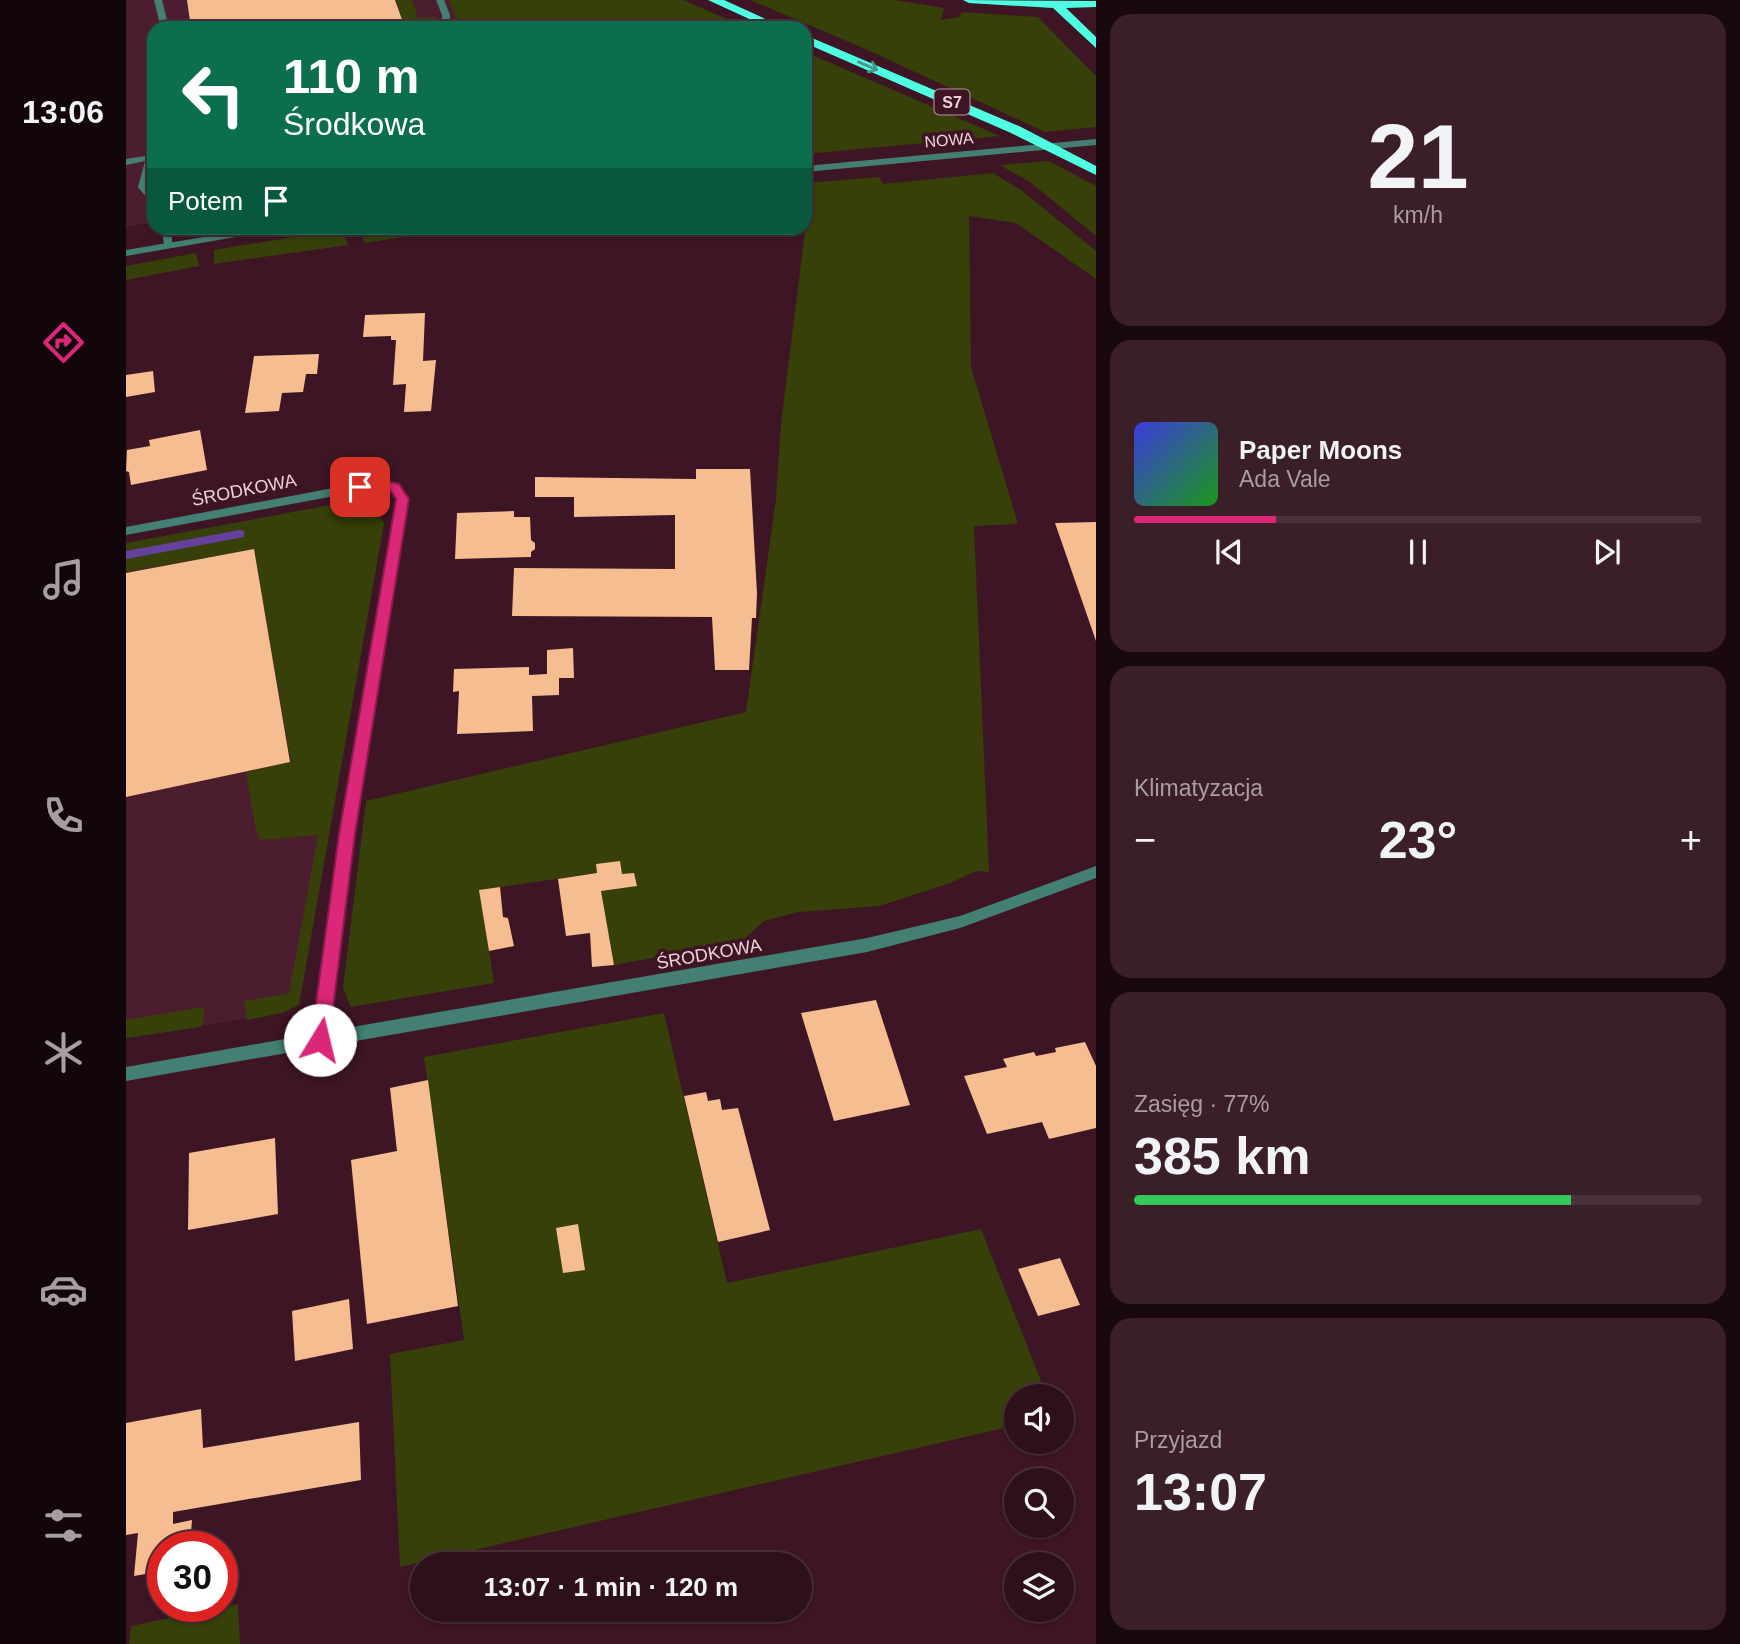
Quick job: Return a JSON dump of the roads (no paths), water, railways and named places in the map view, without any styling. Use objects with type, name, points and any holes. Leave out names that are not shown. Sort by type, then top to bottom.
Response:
[{"type":"highway","points":[[714,0],[763,21]]},
{"type":"highway","points":[[969,0],[1031,5],[1096,4]]},
{"type":"highway","points":[[1050,0],[1096,44]]},
{"type":"highway","name":"S7","points":[[812,42],[1016,130],[1096,171]]},
{"type":"street","points":[[158,0],[163,21]]},
{"type":"street","points":[[440,0],[446,21]]},
{"type":"street","name":"NOWA","points":[[812,168],[1096,142]]},
{"type":"street","points":[[126,162],[147,158]]},
{"type":"street","points":[[147,170],[144,187],[147,191]]},
{"type":"street","points":[[168,235],[169,245]]},
{"type":"street","points":[[126,253],[228,235]]},
{"type":"street","name":"ŚRODKOWA","points":[[126,531],[360,487],[383,484],[394,487],[401,493],[403,499],[347,834],[320,1040]]},
{"type":"street","name":"ŚRODKOWA","points":[[126,1074],[754,966],[878,942],[960,922],[1096,872]]},
{"type":"waterway","points":[[126,555],[240,534]]}]
